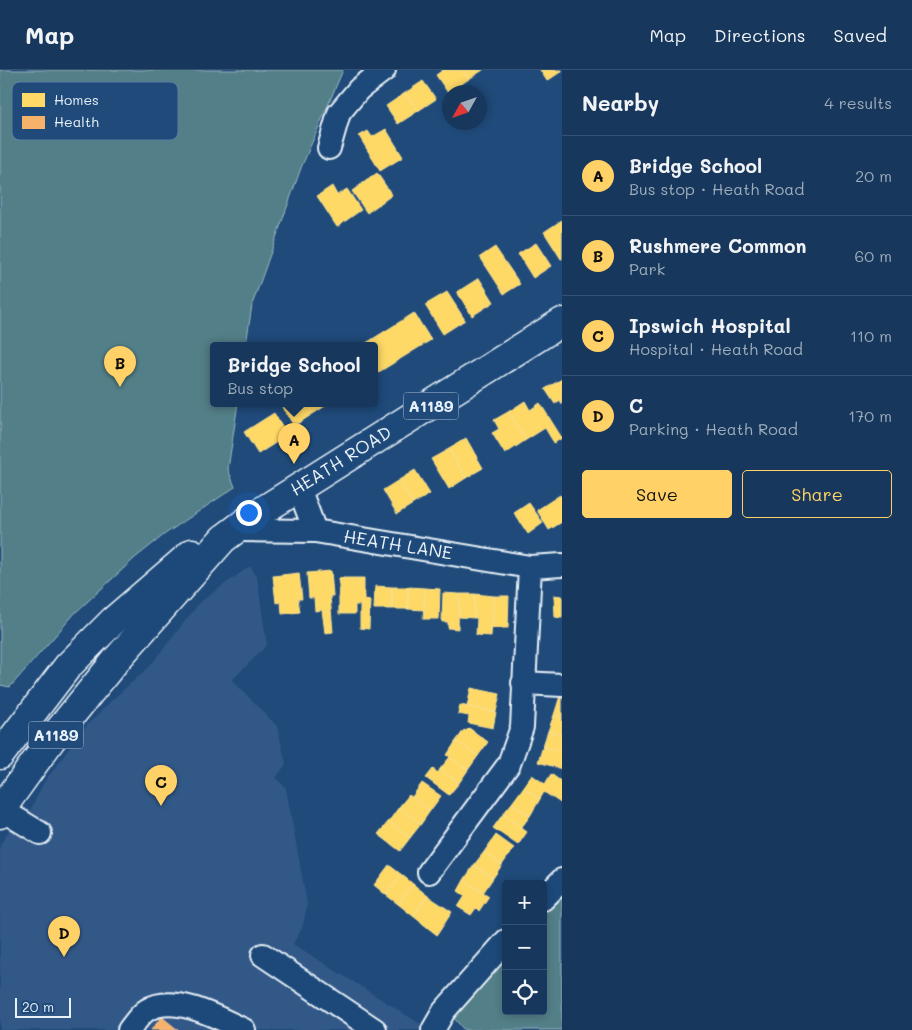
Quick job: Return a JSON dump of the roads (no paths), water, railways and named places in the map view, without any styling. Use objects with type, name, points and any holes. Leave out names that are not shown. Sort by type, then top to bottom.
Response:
[{"type":"main road","name":"HEATH ROAD","points":[[0,755],[68,666],[114,620],[193,552],[228,534],[562,322]]},
{"type":"main road","name":"HEATH ROAD","points":[[1,812],[51,740],[75,710],[228,534]]},
{"type":"street","points":[[329,148],[339,113],[359,89],[384,70]]},
{"type":"street","points":[[298,488],[315,531]]},
{"type":"street","name":"HEATH LANE","points":[[228,534],[276,529],[315,531],[530,567],[562,565]]},
{"type":"street","points":[[429,872],[509,764],[522,727],[530,567]]},
{"type":"street","points":[[524,683],[562,685]]},
{"type":"street","points":[[1,812],[40,833]]},
{"type":"street","points":[[547,895],[562,880]]},
{"type":"street","points":[[438,1021],[502,946]]},
{"type":"street","points":[[263,955],[375,1030]]},
{"type":"street","points":[[129,1030],[145,1010],[166,1005],[183,1005],[202,1011],[244,1030]]},
{"type":"place","name":"Rushmere Common","points":[[120,387]]},
{"type":"place","name":"Bridge School","points":[[294,464]]},
{"type":"place","name":"Ipswich Hospital","points":[[161,806]]},
{"type":"place","name":"C","points":[[64,957]]}]
